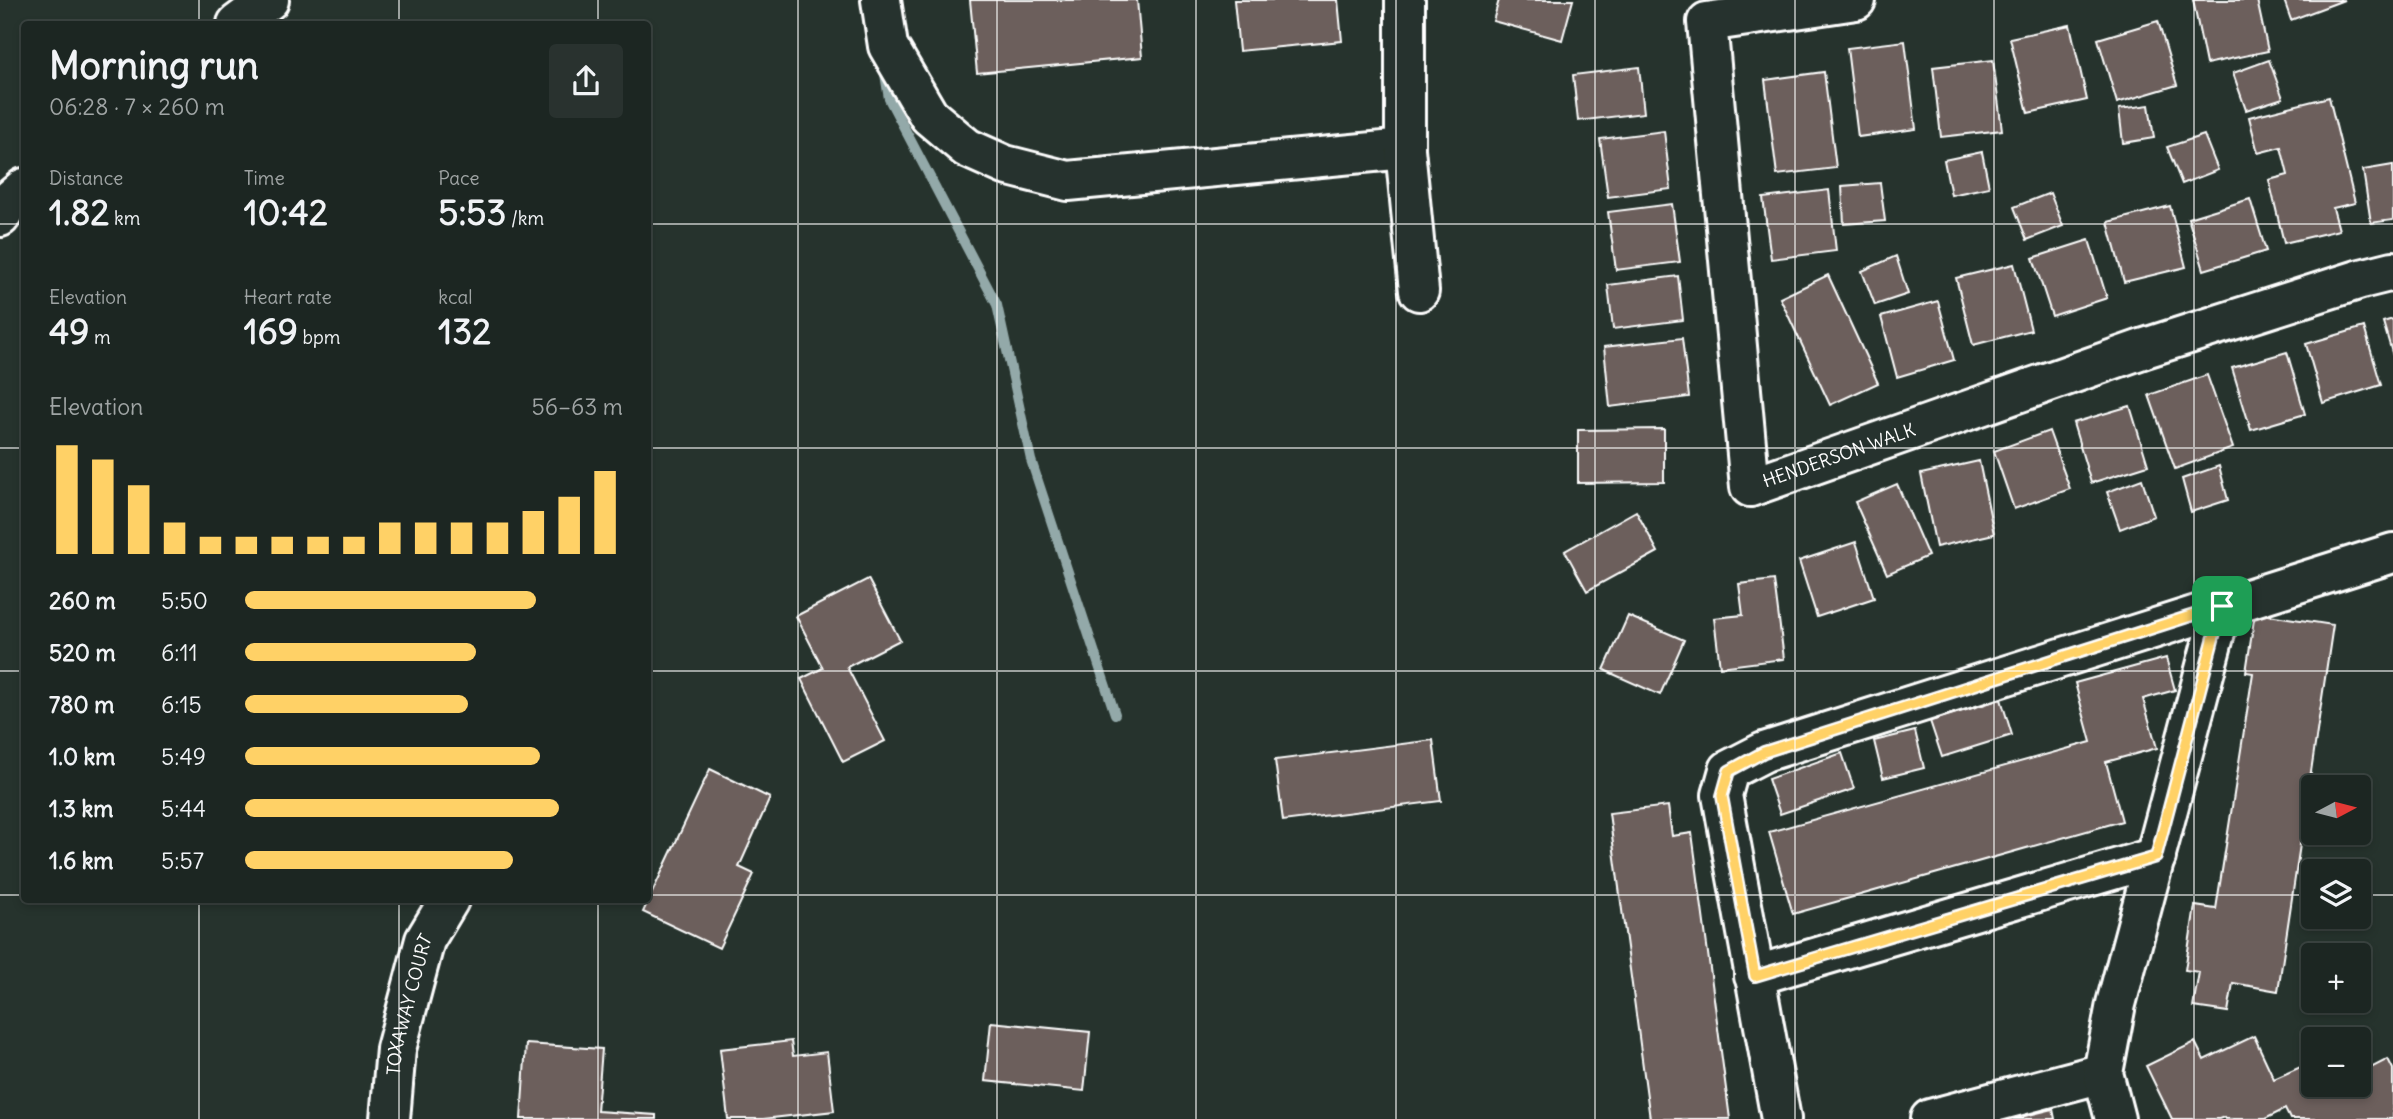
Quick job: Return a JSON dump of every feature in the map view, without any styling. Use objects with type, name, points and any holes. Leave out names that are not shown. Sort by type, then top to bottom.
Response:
[{"type":"street","points":[[241,21],[269,0]]},
{"type":"street","points":[[881,0],[888,46],[929,116],[967,149],[1005,165],[1068,181],[1405,149]]},
{"type":"street","points":[[1405,0],[1405,149],[1419,291]]},
{"type":"street","name":"HENDERSON WALK","points":[[1856,0],[1707,22],[1751,487],[2145,348],[2393,271]]},
{"type":"street","points":[[1781,1119],[1722,796],[1729,771],[1764,752],[2393,552]]},
{"type":"street","points":[[2115,1119],[2103,1073],[2116,1004],[2222,606]]},
{"type":"street","points":[[1755,976],[2156,857]]},
{"type":"street","name":"TOXAWAY COURT","points":[[390,1119],[396,1049],[425,940],[447,903]]},
{"type":"street","points":[[1930,1119],[2103,1073]]},
{"type":"building","points":[[970,0],[1137,0],[1142,57],[977,73]]},
{"type":"building","points":[[1234,0],[1338,0],[1342,41],[1239,51]]},
{"type":"building","points":[[1499,0],[1573,0],[1562,40],[1493,21]]},
{"type":"building","points":[[2193,0],[2257,0],[2268,51],[2206,64]]},
{"type":"building","points":[[2284,0],[2344,0],[2291,20]]},
{"type":"building","points":[[2158,21],[2177,85],[2117,103],[2098,39]]},
{"type":"building","points":[[2070,25],[2087,100],[2028,113],[2010,38]]},
{"type":"building","points":[[1905,41],[1916,129],[1858,137],[1847,48]]},
{"type":"building","points":[[1993,60],[2002,130],[1941,137],[1933,67]]},
{"type":"building","points":[[2269,60],[2283,98],[2246,110],[2233,73]]},
{"type":"building","points":[[1639,67],[1644,113],[1578,121],[1573,75]]},
{"type":"building","points":[[1824,72],[1836,168],[1777,175],[1765,80]]},
{"type":"building","points":[[2329,97],[2355,203],[2333,208],[2339,230],[2284,243],[2269,180],[2288,175],[2281,147],[2258,153],[2249,117]]},
{"type":"building","points":[[2149,105],[2154,138],[2123,143],[2119,109]]},
{"type":"building","points":[[1664,131],[1671,189],[1608,197],[1600,139]]},
{"type":"building","points":[[2204,135],[2218,170],[2182,184],[2167,147]]},
{"type":"building","points":[[1982,152],[1989,187],[1951,195],[1944,160]]},
{"type":"building","points":[[2393,165],[2393,220],[2371,223],[2363,170]]},
{"type":"building","points":[[1880,183],[1885,221],[1844,224],[1842,186]]},
{"type":"building","points":[[1829,190],[1836,251],[1771,259],[1763,198]]},
{"type":"building","points":[[2050,193],[2063,226],[2027,240],[2014,207]]},
{"type":"building","points":[[2250,199],[2266,251],[2204,270],[2188,218]]},
{"type":"building","points":[[1672,204],[1680,262],[1616,270],[1608,212]]},
{"type":"building","points":[[2170,206],[2186,267],[2124,282],[2108,222]]},
{"type":"building","points":[[2089,240],[2107,298],[2052,316],[2033,258]]},
{"type":"building","points":[[1896,256],[1908,294],[1875,305],[1862,271]]},
{"type":"building","points":[[2014,264],[2031,330],[1973,345],[1956,278]]},
{"type":"building","points":[[1828,275],[1878,383],[1830,405],[1780,298]]},
{"type":"building","points":[[1678,276],[1683,320],[1613,329],[1608,285]]},
{"type":"building","points":[[1938,301],[1954,360],[1897,377],[1881,317]]},
{"type":"building","points":[[2393,319],[2393,356],[2383,322]]},
{"type":"building","points":[[2364,327],[2381,385],[2323,403],[2306,344]]},
{"type":"building","points":[[1682,338],[1689,397],[1610,407],[1604,347]]},
{"type":"building","points":[[2287,352],[2305,414],[2251,430],[2232,368]]},
{"type":"building","points":[[2207,375],[2233,448],[2175,469],[2149,395]]},
{"type":"building","points":[[2130,406],[2148,465],[2091,483],[2073,423]]},
{"type":"building","points":[[1664,429],[1664,482],[1578,483],[1578,430]]},
{"type":"building","points":[[2049,431],[2070,489],[2014,509],[1994,451]]},
{"type":"building","points":[[1979,461],[1994,534],[1936,547],[1921,474]]},
{"type":"building","points":[[2219,466],[2228,500],[2191,512],[2182,479]]},
{"type":"building","points":[[2142,479],[2154,516],[2120,529],[2107,492]]},
{"type":"building","points":[[1897,484],[1928,556],[1887,574],[1855,502]]},
{"type":"building","points":[[1636,511],[1658,552],[1587,591],[1565,551]]},
{"type":"building","points":[[1856,542],[1874,598],[1817,617],[1799,561]]},
{"type":"building","points":[[868,579],[900,640],[847,667],[885,741],[843,762],[801,679],[823,668],[796,616]]},
{"type":"building","points":[[1774,580],[1784,659],[1720,667],[1714,618],[1743,615],[1739,584]]},
{"type":"building","points":[[2255,613],[2333,625],[2310,775],[2301,775],[2301,838],[2278,991],[2233,983],[2228,1012],[2193,1007],[2199,972],[2185,970],[2195,906],[2216,909],[2253,673],[2246,672]]},
{"type":"building","points":[[1628,616],[1684,640],[1660,695],[1604,670]]},
{"type":"building","points":[[2166,658],[2175,690],[2143,699],[2157,748],[2106,762],[2122,821],[1793,914],[1769,832],[2091,742],[2075,683]]},
{"type":"building","points":[[2001,699],[2012,735],[1942,757],[1930,721]]},
{"type":"building","points":[[1915,731],[1924,768],[1883,778],[1874,741]]},
{"type":"building","points":[[1433,740],[1441,801],[1283,821],[1275,760]]},
{"type":"building","points":[[1842,753],[1854,789],[1780,814],[1768,779]]},
{"type":"building","points":[[710,769],[770,798],[739,867],[754,874],[719,948],[643,912],[647,903],[651,903],[651,895]]},
{"type":"building","points":[[1668,806],[1672,836],[1692,833],[1730,1119],[1650,1119],[1609,813]]},
{"type":"building","points":[[991,1022],[1090,1032],[1084,1091],[985,1081]]},
{"type":"building","points":[[2254,1036],[2274,1079],[2301,1067],[2301,1097],[2371,1097],[2371,1068],[2388,1059],[2393,1069],[2393,1119],[2290,1119],[2285,1109],[2265,1119],[2172,1119],[2146,1066],[2195,1042],[2204,1060]]},
{"type":"building","points":[[791,1041],[793,1056],[827,1052],[834,1111],[763,1119],[728,1119],[720,1049]]},
{"type":"building","points":[[526,1044],[602,1049],[597,1111],[656,1115],[656,1119],[521,1119]]},
{"type":"building","points":[[2053,1109],[2055,1119],[2013,1119]]},
{"type":"waterway","points":[[884,68],[889,99],[997,305],[1031,460],[1115,714]]},
{"type":"route","points":[[2222,606],[2156,857],[1755,976],[1722,796],[1729,771],[1764,752],[2222,606]]}]
